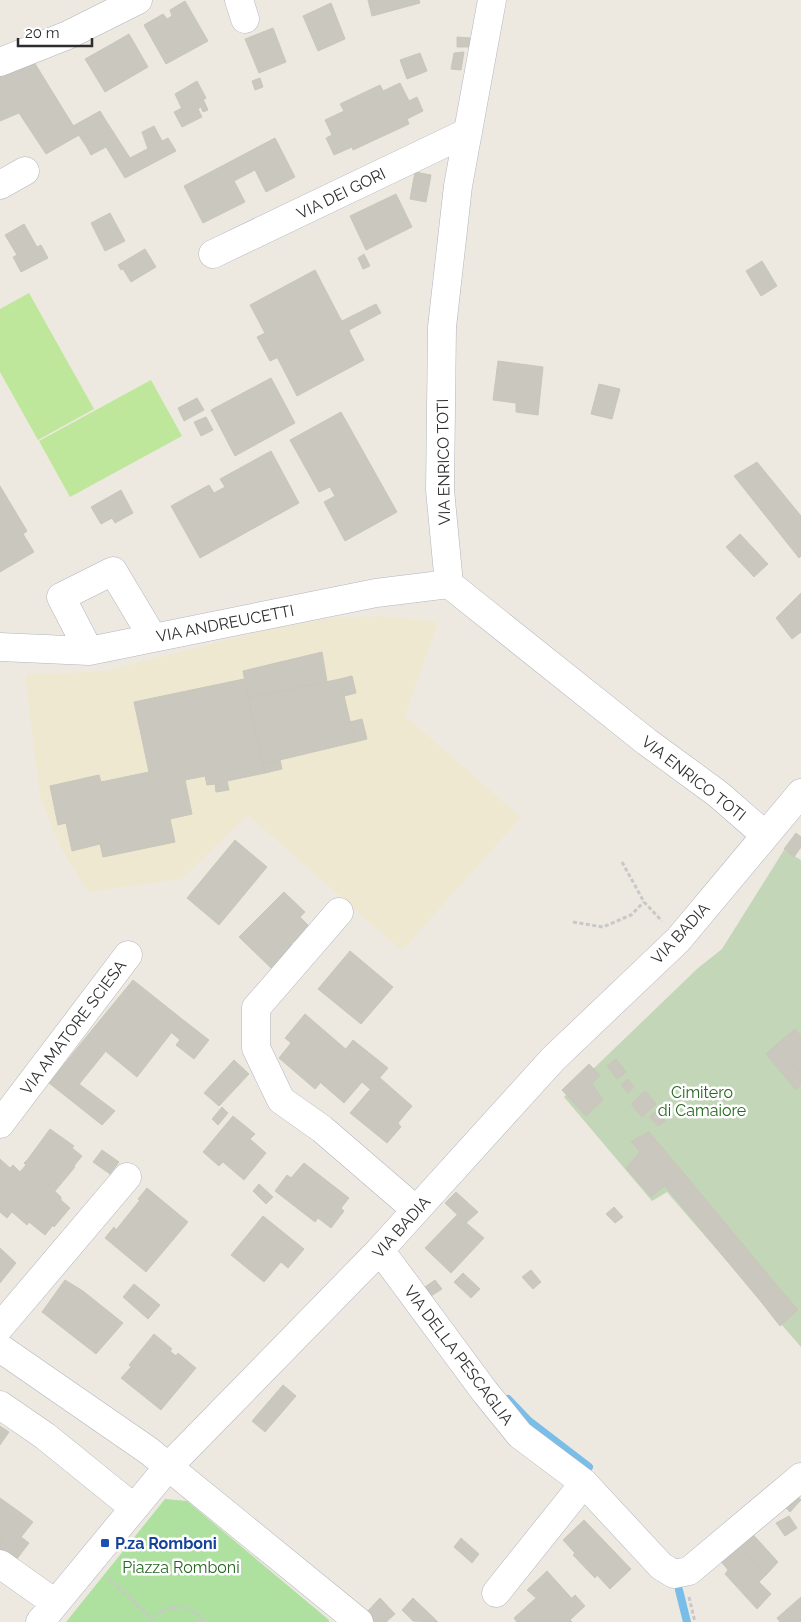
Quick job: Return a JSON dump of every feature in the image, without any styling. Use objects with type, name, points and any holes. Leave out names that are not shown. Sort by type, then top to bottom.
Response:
[{"type":"street","points":[[0,62],[68,36],[138,0]]},
{"type":"street","name":"VIA ENRICO TOTI","points":[[492,0],[458,186],[442,327],[440,490],[450,584],[648,742],[718,794],[765,834]]},
{"type":"street","name":"VIA DEI GORI","points":[[213,254],[468,132]]},
{"type":"street","points":[[0,186],[25,171]]},
{"type":"street","points":[[89,651],[61,597],[113,571],[153,638]]},
{"type":"street","name":"VIA ANDREUCETTI","points":[[0,647],[89,651],[376,593],[450,584]]},
{"type":"street","name":"VIA BADIA","points":[[48,1612],[168,1467],[380,1250],[553,1059],[678,940],[801,793]]},
{"type":"street","points":[[339,912],[256,1008],[256,1048],[280,1100],[322,1129],[416,1210]]},
{"type":"street","name":"VIA AMATORE SCIESA","points":[[0,1124],[128,955]]},
{"type":"street","points":[[0,1328],[127,1177]]},
{"type":"street","name":"VIA DELLA PESCAGLIA","points":[[380,1250],[485,1392],[520,1435],[584,1483],[660,1566],[674,1574],[689,1571],[801,1478]]},
{"type":"street","points":[[0,1348],[149,1452],[359,1622]]},
{"type":"street","points":[[0,1405],[45,1436],[134,1508]]},
{"type":"street","points":[[496,1593],[584,1483]]},
{"type":"street","points":[[0,1564],[48,1612]]},
{"type":"path","points":[[622,862],[644,902],[678,940]]},
{"type":"path","points":[[573,922],[603,927],[632,914],[644,902]]},
{"type":"path","points":[[90,1561],[152,1620],[166,1609],[182,1607],[193,1610],[205,1622]]},
{"type":"shaded area","points":[[380,616],[438,622],[405,716],[521,817],[402,951],[248,815],[182,879],[88,892],[61,848],[40,796],[25,675],[106,671],[266,630],[330,618]]},
{"type":"green space","points":[[29,293],[94,409],[38,440],[0,372],[0,309]]},
{"type":"green space","points":[[151,380],[182,436],[70,497],[39,441]]},
{"type":"green space","name":"Cimitero di Camaiore","points":[[784,850],[801,860],[801,1347],[667,1192],[652,1201],[564,1097],[698,968],[722,949]]},
{"type":"green space","name":"Piazza Romboni","points":[[165,1499],[187,1501],[329,1620],[329,1622],[66,1622]]},
{"type":"building","points":[[368,0],[419,0],[420,3],[372,16]]},
{"type":"building","points":[[185,1],[208,41],[166,64],[144,25],[163,14],[167,19],[172,16],[170,10]]},
{"type":"building","points":[[331,3],[345,39],[318,51],[303,16]]},
{"type":"building","points":[[273,28],[286,62],[259,73],[245,39]]},
{"type":"building","points":[[129,34],[148,67],[105,92],[85,59],[101,50],[104,55],[119,47],[117,41]]},
{"type":"building","points":[[457,37],[470,38],[469,47],[457,47]]},
{"type":"building","points":[[117,41],[119,47],[104,55],[101,50]]},
{"type":"building","points":[[464,52],[461,70],[451,69],[454,53]]},
{"type":"building","points":[[420,53],[427,71],[407,79],[400,60]]},
{"type":"building","points":[[34,62],[79,135],[46,154],[19,113],[0,121],[0,76]]},
{"type":"building","points":[[260,78],[263,87],[255,90],[252,81]]},
{"type":"building","points":[[197,81],[206,98],[183,111],[175,94]]},
{"type":"building","points":[[400,83],[409,101],[417,97],[423,111],[407,119],[409,124],[353,150],[352,147],[334,155],[326,138],[332,135],[325,120],[344,111],[340,104],[380,85],[383,91]]},
{"type":"building","points":[[203,99],[208,110],[203,112],[201,107],[198,109],[202,117],[182,127],[174,112],[182,108],[183,111]]},
{"type":"building","points":[[100,111],[108,124],[82,140],[73,126]]},
{"type":"building","points":[[108,124],[112,130],[86,146],[82,140]]},
{"type":"building","points":[[154,126],[162,141],[148,149],[142,132]]},
{"type":"building","points":[[112,130],[130,158],[168,138],[176,151],[125,178],[106,147],[91,155],[86,146]]},
{"type":"building","points":[[275,138],[295,177],[266,192],[255,170],[234,181],[245,202],[203,223],[184,186]]},
{"type":"building","points":[[415,172],[431,175],[426,202],[410,199]]},
{"type":"building","points":[[396,194],[412,227],[366,250],[350,216]]},
{"type":"building","points":[[110,213],[125,241],[105,251],[91,223]]},
{"type":"building","points":[[24,224],[37,247],[41,245],[48,258],[21,272],[13,257],[17,255],[5,235]]},
{"type":"building","points":[[145,249],[156,267],[131,282],[123,269],[121,270],[118,265]]},
{"type":"building","points":[[364,254],[370,266],[363,269],[358,258]]},
{"type":"building","points":[[762,261],[777,286],[761,296],[746,271]]},
{"type":"building","points":[[315,270],[340,318],[322,328],[329,342],[350,333],[364,360],[297,396],[277,357],[298,348],[286,323],[265,333],[250,305]]},
{"type":"building","points":[[376,304],[381,313],[349,330],[350,333],[329,342],[322,328],[340,318],[342,321]]},
{"type":"building","points":[[286,323],[298,348],[270,361],[257,337]]},
{"type":"building","points":[[498,361],[543,367],[538,415],[516,412],[516,403],[493,400]]},
{"type":"building","points":[[271,378],[295,423],[235,456],[211,410]]},
{"type":"building","points":[[599,384],[620,389],[612,419],[591,414]]},
{"type":"building","points":[[197,398],[204,410],[184,421],[178,408]]},
{"type":"building","points":[[341,412],[397,512],[345,541],[324,502],[335,496],[330,487],[319,492],[290,440]]},
{"type":"building","points":[[206,417],[213,430],[201,436],[194,422]]},
{"type":"building","points":[[271,451],[299,503],[200,558],[171,506],[209,485],[214,493],[225,487],[220,479]]},
{"type":"building","points":[[757,462],[801,516],[801,556],[799,558],[734,476]]},
{"type":"building","points":[[0,486],[27,531],[23,534],[34,552],[0,572]]},
{"type":"building","points":[[121,490],[133,513],[115,523],[112,518],[101,524],[91,507]]},
{"type":"building","points":[[740,534],[768,564],[754,577],[726,547]]},
{"type":"building","points":[[801,593],[801,632],[792,639],[776,618]]},
{"type":"building","points":[[322,652],[327,682],[248,698],[243,671]]},
{"type":"building","points":[[352,676],[356,693],[344,696],[340,679]]},
{"type":"building","points":[[244,679],[265,773],[227,781],[229,790],[216,792],[215,784],[207,785],[205,776],[185,780],[192,814],[170,819],[175,842],[103,857],[100,844],[72,851],[66,823],[58,825],[50,786],[99,775],[101,782],[149,772],[134,702]]},
{"type":"building","points":[[340,679],[355,742],[263,764],[248,698]]},
{"type":"building","points":[[362,719],[367,739],[355,742],[350,722]]},
{"type":"building","points":[[280,760],[282,769],[265,773],[263,764]]},
{"type":"building","points":[[796,833],[801,837],[801,847],[794,857],[784,849]]},
{"type":"building","points":[[235,840],[267,867],[219,925],[187,898]]},
{"type":"building","points":[[284,892],[305,912],[300,917],[309,926],[291,944],[293,946],[271,968],[239,937]]},
{"type":"building","points":[[350,951],[393,987],[361,1024],[318,989]]},
{"type":"building","points":[[133,980],[182,1019],[137,1077],[87,1036]]},
{"type":"building","points":[[305,1014],[348,1051],[315,1089],[279,1058],[291,1043],[285,1038]]},
{"type":"building","points":[[182,1019],[209,1040],[194,1059],[176,1045],[180,1040],[172,1033]]},
{"type":"building","points":[[795,1029],[801,1036],[801,1073],[776,1045]]},
{"type":"building","points":[[87,1036],[105,1052],[68,1098],[49,1083]]},
{"type":"building","points":[[353,1040],[388,1068],[370,1089],[339,1062],[348,1051],[346,1049]]},
{"type":"building","points":[[776,1045],[801,1073],[801,1085],[796,1090],[766,1054]]},
{"type":"building","points":[[616,1059],[626,1072],[617,1079],[607,1066]]},
{"type":"building","points":[[234,1060],[249,1074],[219,1106],[204,1093]]},
{"type":"building","points":[[339,1062],[362,1082],[344,1103],[321,1083]]},
{"type":"building","points":[[589,1064],[600,1075],[592,1084],[603,1100],[586,1116],[562,1090]]},
{"type":"building","points":[[380,1078],[412,1106],[398,1123],[401,1127],[387,1143],[350,1113]]},
{"type":"building","points":[[628,1079],[634,1087],[628,1093],[621,1085]]},
{"type":"building","points":[[79,1084],[115,1111],[102,1125],[68,1098]]},
{"type":"building","points":[[645,1091],[656,1104],[642,1117],[631,1104]]},
{"type":"building","points":[[222,1107],[228,1113],[218,1125],[212,1119]]},
{"type":"building","points":[[656,1111],[665,1121],[658,1126],[649,1117]]},
{"type":"building","points":[[233,1116],[255,1134],[250,1139],[266,1153],[244,1180],[223,1162],[219,1166],[203,1152]]},
{"type":"building","points":[[50,1129],[74,1146],[72,1148],[82,1156],[55,1191],[47,1184],[52,1178],[28,1159]]},
{"type":"building","points":[[649,1132],[682,1171],[651,1197],[626,1168],[640,1152],[631,1141]]},
{"type":"building","points":[[102,1150],[119,1162],[110,1174],[93,1162]]},
{"type":"building","points":[[0,1159],[10,1168],[13,1165],[20,1172],[28,1159],[52,1178],[47,1184],[70,1208],[45,1235],[29,1222],[27,1225],[12,1212],[7,1218],[0,1212]]},
{"type":"building","points":[[304,1163],[349,1198],[341,1208],[344,1211],[331,1228],[318,1218],[315,1222],[275,1191],[287,1175],[291,1178]]},
{"type":"building","points":[[682,1171],[780,1289],[762,1303],[665,1186]]},
{"type":"building","points":[[259,1184],[273,1197],[266,1204],[253,1191]]},
{"type":"building","points":[[147,1188],[188,1222],[146,1272],[105,1238],[114,1227],[116,1230]]},
{"type":"building","points":[[456,1192],[478,1212],[466,1223],[445,1203]]},
{"type":"building","points":[[614,1207],[623,1217],[615,1223],[606,1214]]},
{"type":"building","points":[[457,1215],[484,1238],[451,1273],[425,1248]]},
{"type":"building","points":[[263,1216],[304,1249],[288,1268],[281,1262],[264,1282],[231,1255]]},
{"type":"building","points":[[0,1248],[16,1263],[0,1283]]},
{"type":"building","points":[[531,1270],[541,1282],[533,1289],[522,1277]]},
{"type":"building","points":[[463,1273],[480,1289],[471,1298],[454,1282]]},
{"type":"building","points":[[65,1280],[83,1291],[123,1323],[96,1354],[42,1312]]},
{"type":"building","points":[[435,1280],[442,1289],[431,1296],[425,1287]]},
{"type":"building","points":[[134,1284],[160,1305],[148,1319],[123,1297]]},
{"type":"building","points":[[780,1289],[798,1310],[780,1326],[762,1303]]},
{"type":"building","points":[[154,1334],[172,1349],[170,1351],[176,1356],[178,1353],[196,1368],[170,1399],[129,1365]]},
{"type":"building","points":[[131,1367],[170,1399],[161,1410],[121,1378]]},
{"type":"building","points":[[283,1385],[296,1396],[265,1432],[252,1421]]},
{"type":"building","points":[[0,1426],[9,1432],[0,1445]]},
{"type":"building","points":[[794,1492],[801,1500],[790,1512],[783,1505]]},
{"type":"building","points":[[0,1498],[21,1513],[0,1541]]},
{"type":"building","points":[[21,1513],[33,1522],[21,1537],[29,1543],[13,1564],[0,1555],[0,1541]]},
{"type":"building","points":[[789,1516],[797,1528],[785,1536],[776,1523]]},
{"type":"building","points":[[584,1520],[631,1569],[610,1589],[597,1575],[595,1578],[573,1555],[575,1553],[563,1540]]},
{"type":"building","points":[[747,1528],[778,1562],[766,1575],[733,1541]]},
{"type":"building","points":[[461,1538],[479,1554],[472,1563],[454,1547]]},
{"type":"building","points":[[733,1541],[766,1575],[748,1593],[717,1557]]},
{"type":"building","points":[[728,1570],[748,1593],[759,1582],[771,1594],[757,1609],[725,1574]]},
{"type":"building","points":[[547,1571],[575,1602],[565,1612],[568,1615],[560,1622],[517,1622],[514,1618],[536,1598],[527,1590]]},
{"type":"building","points":[[575,1595],[585,1606],[570,1620],[572,1622],[560,1622],[568,1615],[565,1612],[575,1602],[572,1598]]},
{"type":"building","points":[[801,1597],[801,1622],[780,1622],[777,1618]]},
{"type":"building","points":[[380,1598],[395,1614],[386,1622],[375,1622],[366,1613]]},
{"type":"building","points":[[413,1598],[438,1622],[413,1621],[402,1610]]},
{"type":"waterway","points":[[508,1399],[529,1421],[589,1467]]},
{"type":"waterway","points":[[679,1590],[687,1622]]},
{"type":"place","name":"P.za Romboni","points":[[105,1543]]}]
